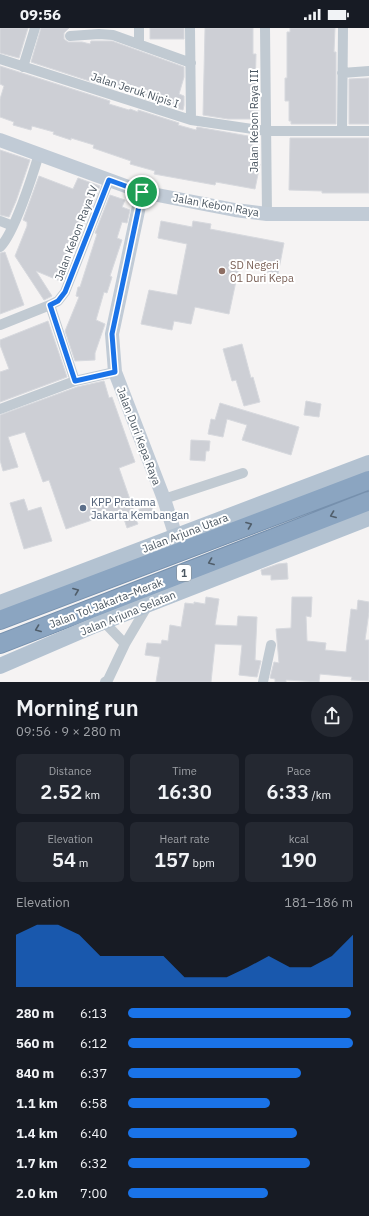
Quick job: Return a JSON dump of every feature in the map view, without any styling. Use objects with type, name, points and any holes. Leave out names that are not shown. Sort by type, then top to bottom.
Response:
[{"type":"highway","name":"Jalan Tol Jakarta–Merak","points":[[0,620],[369,480]]},
{"type":"highway","name":"Jalan Tol Jakarta–Merak","points":[[0,644],[369,501]]},
{"type":"main road","name":"Jalan Arjuna Utara","points":[[0,603],[369,463]]},
{"type":"main road","name":"Jalan Arjuna Selatan","points":[[0,666],[116,634],[148,605],[369,518]]},
{"type":"street","points":[[23,67],[35,28]]},
{"type":"street","points":[[139,28],[139,44]]},
{"type":"street","points":[[190,28],[191,120]]},
{"type":"street","name":"Jalan Kebon Raya III","points":[[265,28],[267,214]]},
{"type":"street","points":[[342,131],[343,28]]},
{"type":"street","points":[[70,36],[99,34],[113,35],[190,63]]},
{"type":"street","name":"Jalan Jeruk Nipis I","points":[[0,59],[191,120],[266,131],[369,131]]},
{"type":"street","points":[[342,72],[369,72]]},
{"type":"street","name":"Jalan Kebon Raya","points":[[0,140],[142,192],[235,210],[267,214],[369,214]]},
{"type":"street","points":[[0,247],[4,243],[13,226],[39,154]]},
{"type":"street","name":"Jalan Kebon Raya IV","points":[[0,325],[58,301],[65,292],[109,180]]},
{"type":"street","name":"Jalan Duri Kepa Raya","points":[[142,192],[112,334],[112,373],[164,499],[176,537]]},
{"type":"street","points":[[0,221],[13,226]]},
{"type":"street","points":[[50,305],[75,381]]},
{"type":"street","points":[[0,409],[75,381],[112,373]]},
{"type":"street","points":[[164,499],[243,473]]},
{"type":"street","points":[[110,681],[116,634],[148,605]]},
{"type":"street","points":[[263,682],[271,645]]},
{"type":"building","points":[[0,28],[28,28],[19,58],[0,53]]},
{"type":"building","points":[[41,28],[69,28],[64,33],[64,39],[68,42],[82,42],[90,44],[91,41],[112,41],[184,67],[184,77],[179,94],[184,96],[183,110],[142,98],[143,94],[115,85],[114,89],[31,62]]},
{"type":"building","points":[[150,28],[184,28],[184,39],[150,39]]},
{"type":"building","points":[[205,28],[253,28],[253,54],[256,54],[255,95],[258,95],[258,119],[228,119],[203,115]]},
{"type":"building","points":[[290,28],[335,28],[334,52],[336,52],[336,124],[291,124],[291,121],[289,121],[289,101],[285,101],[285,78],[287,78],[287,32],[290,32]]},
{"type":"building","points":[[0,66],[110,101],[109,104],[138,112],[138,110],[179,123],[178,125],[196,130],[197,127],[254,137],[250,162],[260,164],[255,189],[216,182],[215,185],[154,174],[155,171],[130,164],[131,161],[93,148],[94,145],[71,138],[71,140],[53,134],[54,132],[32,126],[31,130],[13,125],[14,122],[0,117],[0,99],[4,86],[0,84]]},
{"type":"building","points":[[369,78],[369,124],[349,124],[349,79]]},
{"type":"building","points":[[290,138],[369,138],[369,193],[322,193],[322,191],[289,190]]},
{"type":"building","points":[[0,150],[30,160],[9,217],[0,215]]},
{"type":"building","points":[[39,176],[73,189],[78,178],[100,186],[83,229],[81,228],[60,281],[36,271],[52,296],[44,300],[15,256],[27,226],[27,222],[23,220]]},
{"type":"building","points":[[110,195],[125,200],[122,207],[130,210],[127,223],[122,222],[117,238],[122,240],[110,276],[112,277],[107,293],[104,292],[96,320],[105,324],[95,353],[95,360],[75,361],[65,331],[79,297],[76,296],[78,287],[80,287],[97,234],[95,233]]},
{"type":"building","points":[[161,221],[192,227],[193,221],[211,224],[210,229],[284,243],[278,274],[239,267],[229,314],[195,307],[191,324],[174,321],[172,330],[141,324],[149,290],[177,295],[187,244],[158,238]]},
{"type":"building","points":[[5,252],[24,305],[0,314],[0,253]]},
{"type":"building","points":[[48,321],[67,377],[0,402],[0,372],[9,369],[0,345],[0,340]]},
{"type":"building","points":[[242,344],[251,378],[253,377],[260,402],[244,406],[236,380],[232,381],[223,349]]},
{"type":"building","points":[[104,381],[109,398],[112,397],[135,462],[119,468],[134,511],[151,505],[154,514],[136,520],[138,524],[127,528],[121,510],[66,529],[49,480],[43,482],[25,432],[8,437],[18,467],[3,471],[0,460],[0,415],[77,387]]},
{"type":"building","points":[[306,401],[321,404],[319,417],[304,415]]},
{"type":"building","points":[[220,403],[299,427],[291,455],[242,440],[247,425],[227,419],[223,437],[208,434],[211,419],[215,420]]},
{"type":"building","points":[[191,440],[210,441],[209,451],[206,451],[205,461],[190,460]]},
{"type":"building","points":[[24,499],[28,511],[41,507],[52,541],[24,549],[10,503]]},
{"type":"building","points":[[287,563],[288,579],[271,580],[271,575],[262,575],[261,570],[278,564]]},
{"type":"building","points":[[206,597],[219,599],[215,625],[237,626],[238,616],[257,617],[255,660],[261,661],[257,677],[239,675],[242,645],[215,644],[211,682],[156,682],[160,657],[145,655],[147,643],[161,644],[162,640],[168,641],[170,625],[181,627],[185,603],[194,604],[194,602],[205,604]]},
{"type":"building","points":[[292,597],[312,597],[311,617],[306,616],[307,641],[326,643],[325,650],[346,652],[351,609],[357,610],[358,600],[369,602],[365,640],[369,640],[369,681],[351,680],[352,677],[320,674],[319,682],[286,680],[286,682],[275,682],[275,679],[270,678],[274,662],[279,663],[276,629],[291,628]]},
{"type":"place","name":"SD Negeri 01 Duri Kepa","points":[[222,271]]},
{"type":"place","name":"KPP Pratama Jakarta Kembangan","points":[[83,508]]},
{"type":"route","points":[[109,180],[142,192],[112,334],[115,372],[75,381],[50,305],[58,301],[70,282],[109,180]]}]
